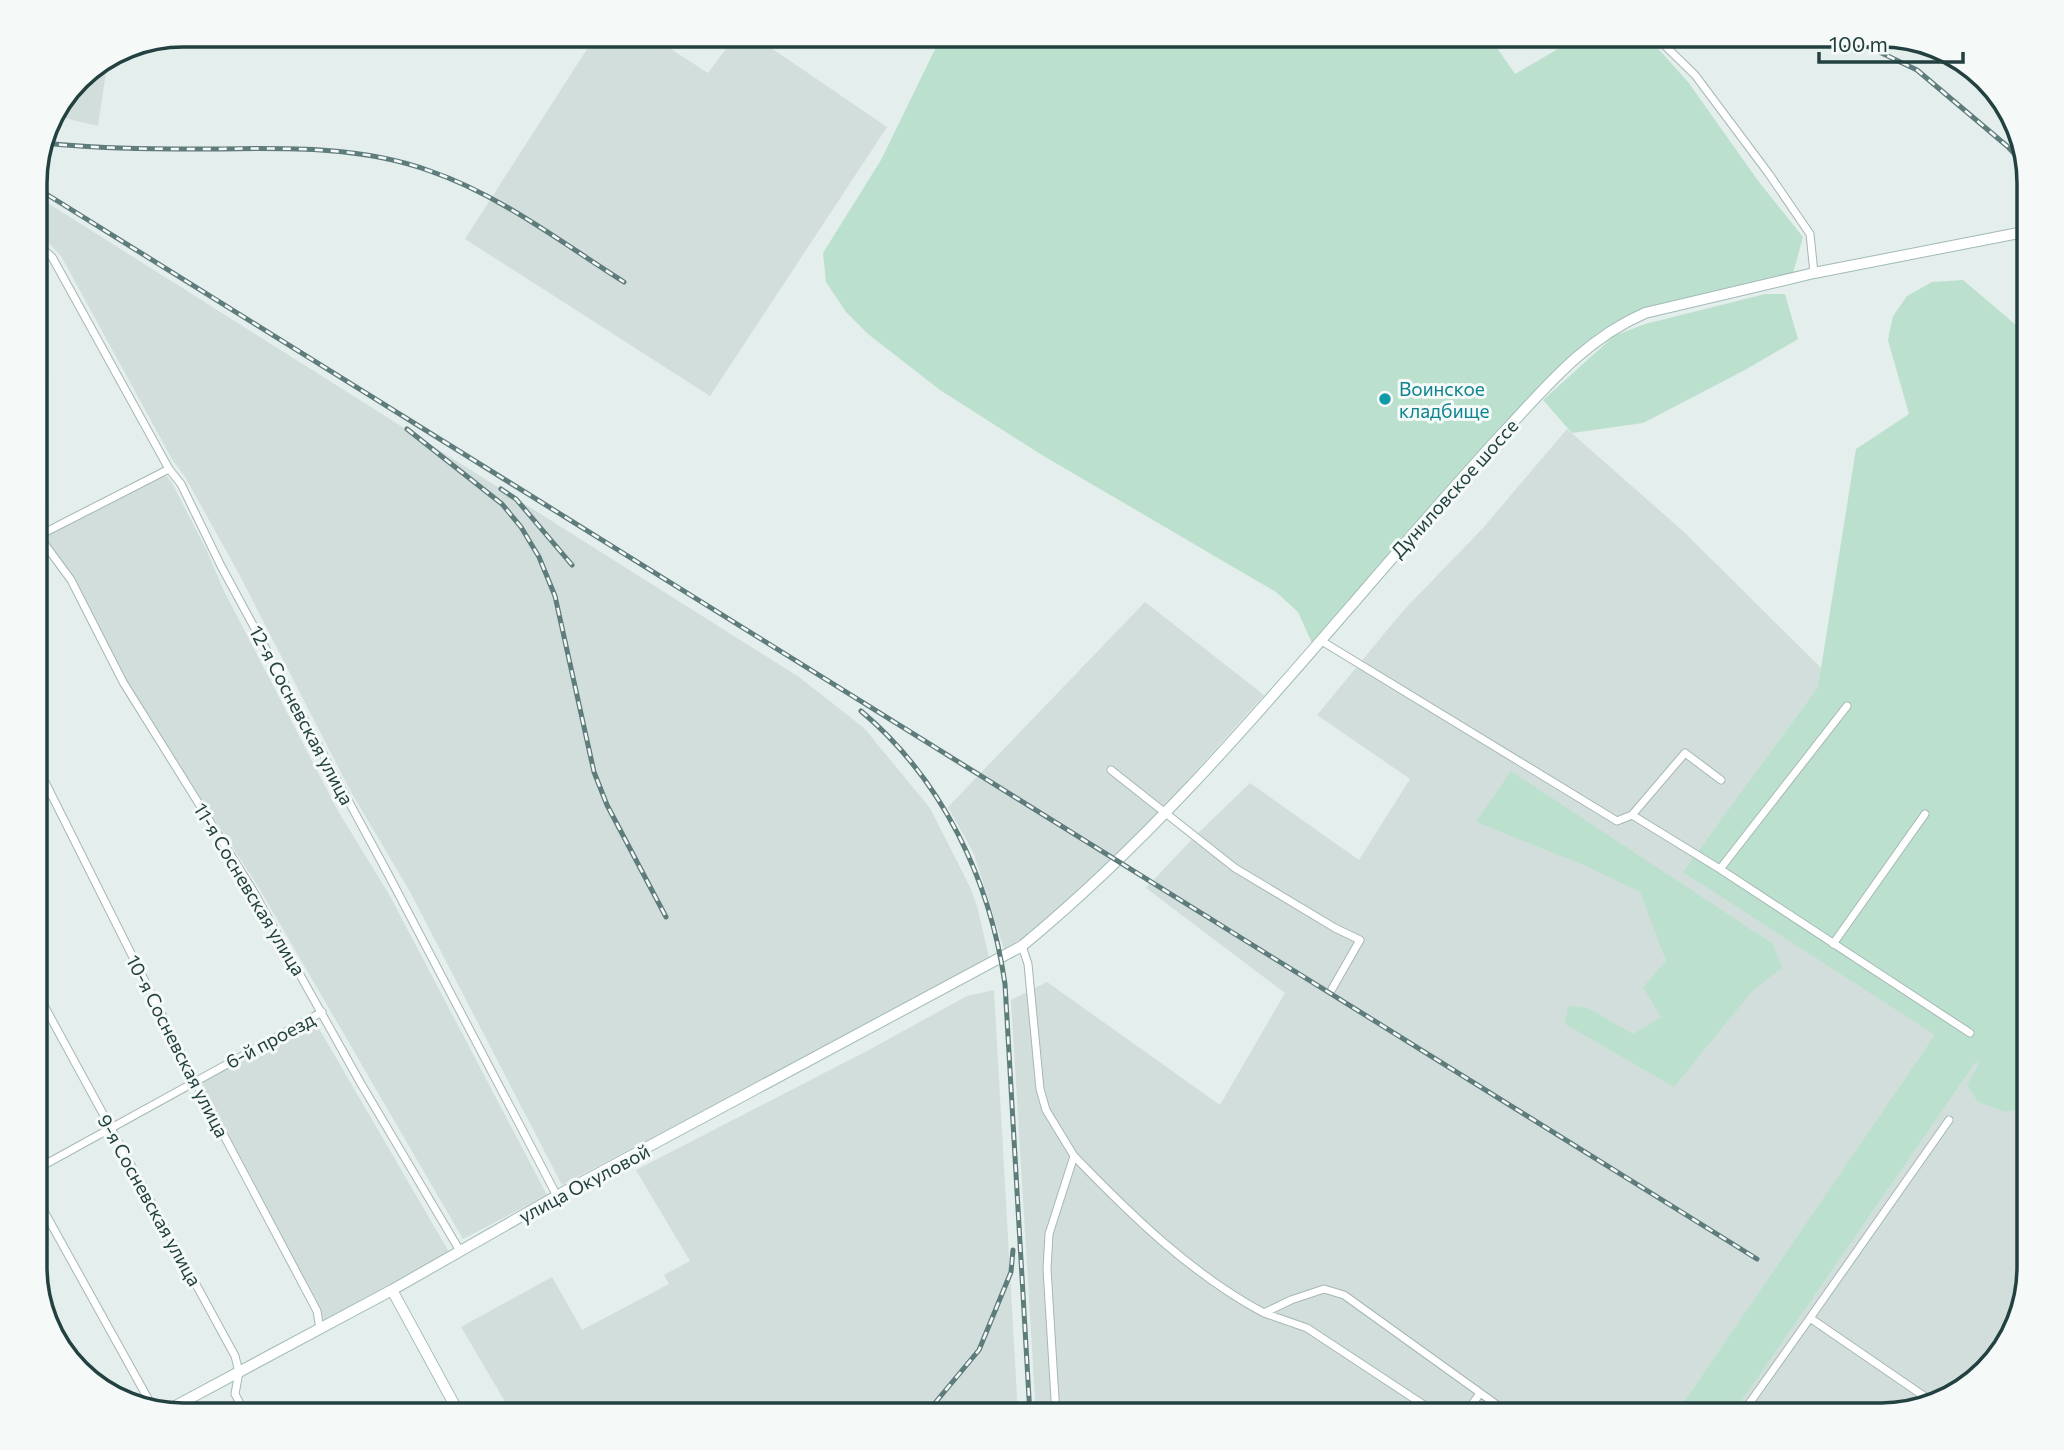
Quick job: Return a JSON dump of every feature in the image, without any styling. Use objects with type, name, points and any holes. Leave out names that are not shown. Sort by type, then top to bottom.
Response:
[{"type":"street","points":[[1666,47],[1695,75],[1810,234],[1814,273]]},
{"type":"street","name":"Дуниловское шоссе","points":[[1001,958],[1022,946],[1086,892],[1166,811],[1500,436],[1601,336],[1646,313],[1814,273],[2017,233]]},
{"type":"street","name":"12-я Сосневская улица","points":[[48,253],[59,268],[169,469],[181,484],[221,566],[387,872],[557,1196]]},
{"type":"street","points":[[48,529],[169,469]]},
{"type":"street","name":"11-я Сосневская улица","points":[[48,546],[71,580],[123,682],[252,889],[360,1082],[460,1251]]},
{"type":"street","points":[[1321,640],[1617,821],[1632,816],[1685,753],[1721,780]]},
{"type":"street","points":[[1720,869],[1847,706]]},
{"type":"street","points":[[1111,770],[1235,868],[1360,940],[1332,989]]},
{"type":"street","name":"10-я Сосневская улица","points":[[48,788],[195,1081],[317,1311],[320,1329]]},
{"type":"street","points":[[1833,944],[1925,814]]},
{"type":"street","points":[[1632,816],[1720,869],[1970,1033]]},
{"type":"street","points":[[1022,946],[1028,964],[1040,1088],[1046,1110],[1074,1156],[1132,1215],[1231,1296],[1264,1313],[1307,1328],[1421,1403]]},
{"type":"street","name":"улица Окуловой","points":[[181,1403],[392,1290],[557,1196],[1001,958]]},
{"type":"street","name":"6-й проезд","points":[[48,1163],[322,1012]]},
{"type":"street","name":"9-я Сосневская улица","points":[[48,1013],[235,1356],[239,1372],[235,1394],[240,1403]]},
{"type":"street","points":[[1750,1403],[1949,1120]]},
{"type":"street","points":[[1055,1403],[1047,1269],[1048,1245],[1049,1234],[1074,1156]]},
{"type":"street","points":[[48,1219],[147,1398]]},
{"type":"street","points":[[1264,1313],[1324,1289],[1344,1295],[1494,1403]]},
{"type":"street","points":[[392,1290],[453,1403]]},
{"type":"street","points":[[1810,1318],[1924,1396]]},
{"type":"street","points":[[1473,1403],[1480,1393]]},
{"type":"shaded area","points":[[588,48],[669,48],[708,73],[727,48],[771,48],[887,127],[710,396],[465,239]]},
{"type":"shaded area","points":[[106,71],[98,126],[64,118],[81,93]]},
{"type":"shaded area","points":[[48,203],[799,677],[864,728],[930,808],[971,889],[990,961],[562,1185],[409,890],[351,792],[239,574],[184,475],[173,461],[61,256],[48,242]]},
{"type":"shaded area","points":[[1567,429],[1685,533],[1821,668],[1818,687],[1684,872],[1936,1035],[1683,1403],[1035,1403],[1011,1000],[1047,982],[1220,1105],[1285,993],[1146,888],[1250,783],[1359,860],[1410,779],[1317,715],[1402,612],[1483,528]]},
{"type":"shaded area","points":[[162,472],[171,481],[223,589],[338,811],[390,896],[547,1195],[463,1239],[259,888],[125,681],[73,578],[48,542],[48,532]]},
{"type":"shaded area","points":[[1145,602],[1264,695],[1163,808],[1076,894],[1026,936],[1004,949],[974,854],[948,807]]},
{"type":"shaded area","points":[[994,990],[1017,1403],[506,1403],[461,1327],[552,1277],[582,1330],[669,1284],[664,1275],[690,1261],[636,1170],[867,1051],[967,996]]},
{"type":"shaded area","points":[[314,1020],[449,1252],[324,1320],[199,1081]]},
{"type":"shaded area","points":[[1976,1062],[1979,1063],[2006,1112],[2017,1109],[2016,1285],[2010,1311],[1989,1350],[1957,1380],[1925,1396],[1908,1400],[1881,1403],[1740,1403]]},
{"type":"green space","points":[[1496,47],[1515,74],[1561,47],[1657,47],[1688,82],[1759,182],[1803,237],[1792,277],[1636,312],[1615,322],[1577,349],[1426,512],[1312,643],[1298,612],[1276,592],[1042,455],[940,390],[868,334],[846,312],[826,282],[823,253],[881,160],[936,48]]},
{"type":"green space","points":[[1963,280],[2017,326],[2017,1109],[2006,1112],[1978,1102],[1967,1085],[1979,1064],[1976,1062],[1740,1403],[1683,1403],[1935,1035],[1683,872],[1818,687],[1856,449],[1909,414],[1888,340],[1893,316],[1907,296],[1932,282]]},
{"type":"green space","points":[[1765,294],[1785,294],[1798,339],[1643,423],[1572,433],[1543,400],[1614,336],[1645,324]]},
{"type":"green space","points":[[1511,771],[1773,944],[1782,968],[1753,990],[1674,1087],[1565,1024],[1568,1006],[1588,1008],[1633,1034],[1661,1017],[1643,987],[1666,961],[1640,892],[1586,866],[1476,822]]},
{"type":"railway","points":[[1869,47],[1917,70],[2013,152]]},
{"type":"railway","points":[[54,144],[128,148],[324,150],[404,163],[456,181],[506,206],[624,282]]},
{"type":"railway","points":[[48,195],[1757,1259]]},
{"type":"railway","points":[[407,429],[502,504],[521,527],[539,557],[555,596],[594,772],[607,805],[666,917]]},
{"type":"railway","points":[[501,489],[516,499],[572,565]]},
{"type":"railway","points":[[861,711],[890,738],[939,800],[974,870],[998,945],[1005,984],[1029,1403]]},
{"type":"railway","points":[[935,1403],[979,1350],[1011,1272],[1013,1250]]},
{"type":"place","name":"Воинское кладбище","points":[[1385,399]]}]
